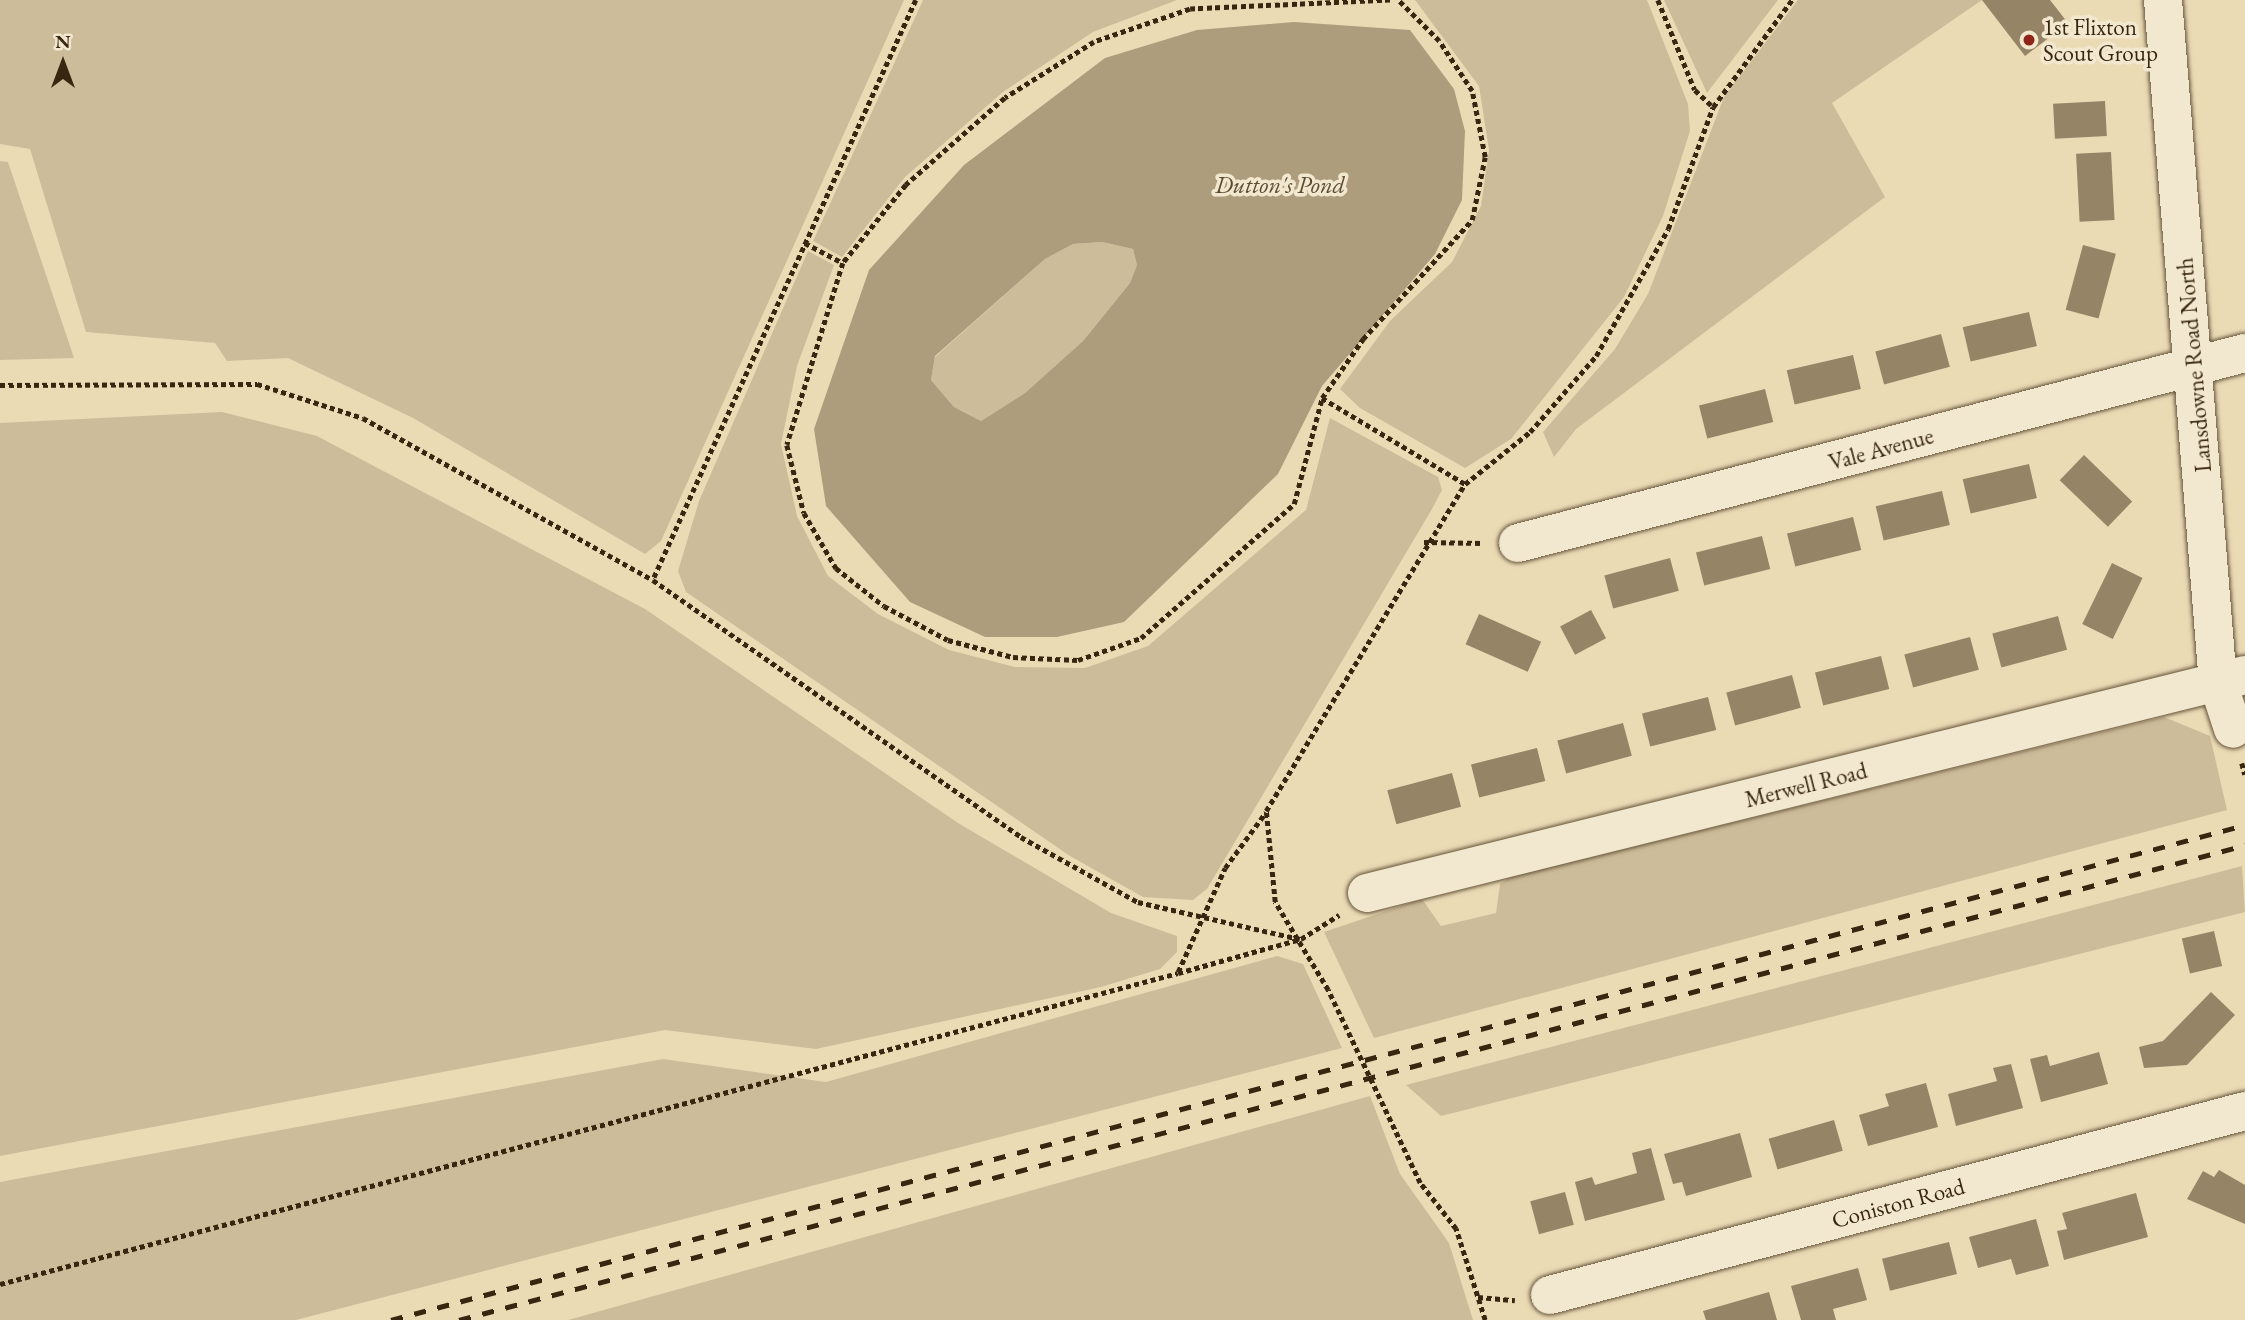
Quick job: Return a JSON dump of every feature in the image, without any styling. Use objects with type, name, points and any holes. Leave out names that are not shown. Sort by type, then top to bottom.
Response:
[{"type":"street","name":"Lansdowne Road North","points":[[2163,0],[2195,367],[2232,679],[2233,729]]},
{"type":"street","name":"Vale Avenue","points":[[1518,543],[2245,353]]},
{"type":"street","name":"Merwell Road","points":[[1367,893],[2232,679]]},
{"type":"street","name":"Coniston Road","points":[[1550,1295],[2245,1111]]},
{"type":"path","points":[[653,580],[916,0]]},
{"type":"path","points":[[1390,0],[1190,9],[1094,42],[1006,98],[906,185],[843,263],[787,445],[804,513],[836,568],[884,606],[948,640],[1013,657],[1078,660],[1141,638],[1294,503],[1322,398],[1363,339],[1472,220],[1483,170],[1472,91],[1439,41],[1398,0]]},
{"type":"path","points":[[1658,0],[1695,90],[1713,107]]},
{"type":"path","points":[[1178,973],[1225,868],[1266,811],[1424,542],[1465,484],[1530,432],[1596,356],[1668,229],[1713,107],[1792,0]]},
{"type":"path","points":[[805,243],[843,263]]},
{"type":"path","points":[[0,385],[257,384],[363,418],[653,580],[1021,837],[1138,902],[1301,939]]},
{"type":"path","points":[[1322,398],[1465,484]]},
{"type":"path","points":[[1424,542],[1518,543]]},
{"type":"path","points":[[1266,811],[1275,902],[1301,939],[1420,1184],[1456,1229],[1485,1320]]},
{"type":"path","points":[[0,1284],[1301,939]]},
{"type":"shaded area","points":[[0,0],[904,0],[661,541],[645,554],[413,418],[288,358],[227,361],[215,343],[86,332],[30,149],[0,144]]},
{"type":"shaded area","points":[[923,0],[1177,0],[1093,32],[1003,92],[905,177],[842,257],[813,241]]},
{"type":"shaded area","points":[[1415,0],[1647,0],[1688,104],[1690,131],[1663,216],[1624,297],[1511,439],[1465,468],[1360,408],[1340,389],[1390,321],[1452,262],[1481,206],[1489,150],[1479,86]]},
{"type":"shaded area","points":[[1664,0],[1778,0],[1707,93]]},
{"type":"shaded area","points":[[1798,0],[1982,0],[1832,103],[1885,197],[1576,429],[1554,457],[1543,432],[1615,349],[1648,294],[1724,97]]},
{"type":"shaded area","points":[[0,161],[8,162],[74,358],[0,360]]},
{"type":"shaded area","points":[[1102,242],[1133,249],[1137,265],[1130,283],[1083,341],[1025,393],[981,421],[954,407],[931,380],[935,357],[1045,259],[1073,244]]},
{"type":"shaded area","points":[[808,251],[834,265],[797,366],[781,444],[797,516],[828,576],[878,614],[949,650],[1015,667],[1085,668],[1148,646],[1306,510],[1330,418],[1438,477],[1442,490],[1432,509],[1207,889],[1193,900],[1143,897],[1070,856],[686,592],[678,571],[699,501]]},
{"type":"shaded area","points":[[222,412],[317,436],[645,609],[958,823],[1111,913],[1177,936],[1177,952],[1160,969],[1101,987],[816,1049],[665,1030],[0,1156],[0,423]]},
{"type":"shaded area","points":[[2164,717],[2210,736],[2227,810],[1374,1038],[1324,932],[1422,899],[1441,926],[1496,913],[1500,884],[1511,877]]},
{"type":"shaded area","points":[[2242,866],[2245,912],[1441,1116],[1406,1085]]},
{"type":"shaded area","points":[[1277,956],[1303,964],[1342,1048],[296,1320],[0,1320],[0,1182],[663,1059],[826,1082]]},
{"type":"shaded area","points":[[1370,1096],[1400,1174],[1449,1243],[1473,1320],[568,1320]]},
{"type":"water","name":"Dutton's Pond","points":[[1294,22],[1410,30],[1454,89],[1465,131],[1462,200],[1435,254],[1322,386],[1278,474],[1124,622],[1057,637],[985,637],[910,602],[826,506],[814,429],[869,270],[964,165],[1105,58],[1197,30]],"holes":[[[1102,242],[1133,249],[1137,265],[1130,283],[1083,341],[1025,393],[981,421],[954,407],[931,380],[935,356],[1045,259],[1073,244]]]},
{"type":"building","name":"1st Flixton Scout Group","points":[[1982,0],[2050,0],[2068,23],[2025,56]]},
{"type":"building","points":[[2105,101],[2107,136],[2055,139],[2053,104]]},
{"type":"building","points":[[2111,152],[2115,220],[2080,222],[2076,154]]},
{"type":"building","points":[[2083,245],[2116,254],[2099,319],[2066,310]]},
{"type":"building","points":[[2029,312],[2037,346],[1971,361],[1963,327]]},
{"type":"building","points":[[1941,334],[1950,367],[1884,384],[1875,352]]},
{"type":"building","points":[[1853,355],[1861,389],[1795,404],[1787,370]]},
{"type":"building","points":[[1765,389],[1773,422],[1707,438],[1699,405]]},
{"type":"building","points":[[2084,455],[2132,502],[2108,527],[2060,480]]},
{"type":"building","points":[[2029,464],[2037,498],[1971,513],[1963,479]]},
{"type":"building","points":[[1942,491],[1950,525],[1884,540],[1876,506]]},
{"type":"building","points":[[1853,517],[1861,550],[1795,566],[1787,533]]},
{"type":"building","points":[[1762,536],[1770,569],[1704,585],[1696,552]]},
{"type":"building","points":[[1670,558],[1679,591],[1613,608],[1604,576]]},
{"type":"building","points":[[2112,563],[2143,578],[2113,639],[2082,624]]},
{"type":"building","points":[[1591,610],[1606,638],[1575,655],[1560,626]]},
{"type":"building","points":[[1479,614],[1541,642],[1528,672],[1466,644]]},
{"type":"building","points":[[2058,616],[2067,650],[2001,667],[1992,634]]},
{"type":"building","points":[[1970,637],[1979,670],[1913,687],[1904,655]]},
{"type":"building","points":[[1881,656],[1889,689],[1823,705],[1815,672]]},
{"type":"building","points":[[1792,675],[1801,708],[1735,725],[1726,693]]},
{"type":"building","points":[[1708,697],[1716,730],[1650,746],[1642,713]]},
{"type":"building","points":[[1623,723],[1632,756],[1566,773],[1557,741]]},
{"type":"building","points":[[1537,748],[1545,781],[1479,797],[1471,764]]},
{"type":"building","points":[[1452,773],[1461,807],[1396,824],[1387,790]]},
{"type":"building","points":[[2214,931],[2222,966],[2190,974],[2182,938]]},
{"type":"building","points":[[2211,992],[2235,1015],[2187,1065],[2144,1068],[2139,1047],[2163,1041]]},
{"type":"building","points":[[2099,1052],[2108,1084],[2041,1102],[2030,1059],[2047,1055],[2050,1066]]},
{"type":"building","points":[[2011,1064],[2023,1108],[1956,1126],[1948,1094],[1997,1081],[1993,1068]]},
{"type":"building","points":[[1926,1083],[1938,1127],[1868,1146],[1859,1115],[1889,1106],[1885,1094]]},
{"type":"building","points":[[1834,1120],[1843,1151],[1777,1170],[1769,1139]]},
{"type":"building","points":[[1740,1133],[1752,1177],[1686,1196],[1682,1182],[1673,1184],[1664,1154]]},
{"type":"building","points":[[1651,1148],[1665,1200],[1585,1221],[1575,1182],[1592,1177],[1595,1185],[1637,1173],[1632,1153]]},
{"type":"building","points":[[2219,1170],[2245,1185],[2245,1224],[2187,1199],[2203,1171],[2214,1177]]},
{"type":"building","points":[[1565,1192],[1574,1225],[1539,1234],[1530,1201]]},
{"type":"building","points":[[2136,1193],[2148,1237],[2064,1260],[2057,1231],[2067,1229],[2062,1213]]},
{"type":"building","points":[[2036,1219],[2049,1266],[2016,1275],[2011,1259],[1978,1268],[1969,1237]]},
{"type":"building","points":[[1949,1242],[1957,1274],[1890,1291],[1882,1259]]},
{"type":"building","points":[[1858,1268],[1867,1300],[1833,1309],[1836,1320],[1801,1320],[1791,1286]]},
{"type":"building","points":[[1769,1292],[1777,1320],[1706,1320],[1703,1311]]},
{"type":"railway","points":[[391,1320],[2245,825]]},
{"type":"railway","points":[[459,1320],[2245,845]]},
{"type":"place","name":"1st Flixton Scout Group","points":[[2029,40]]}]
